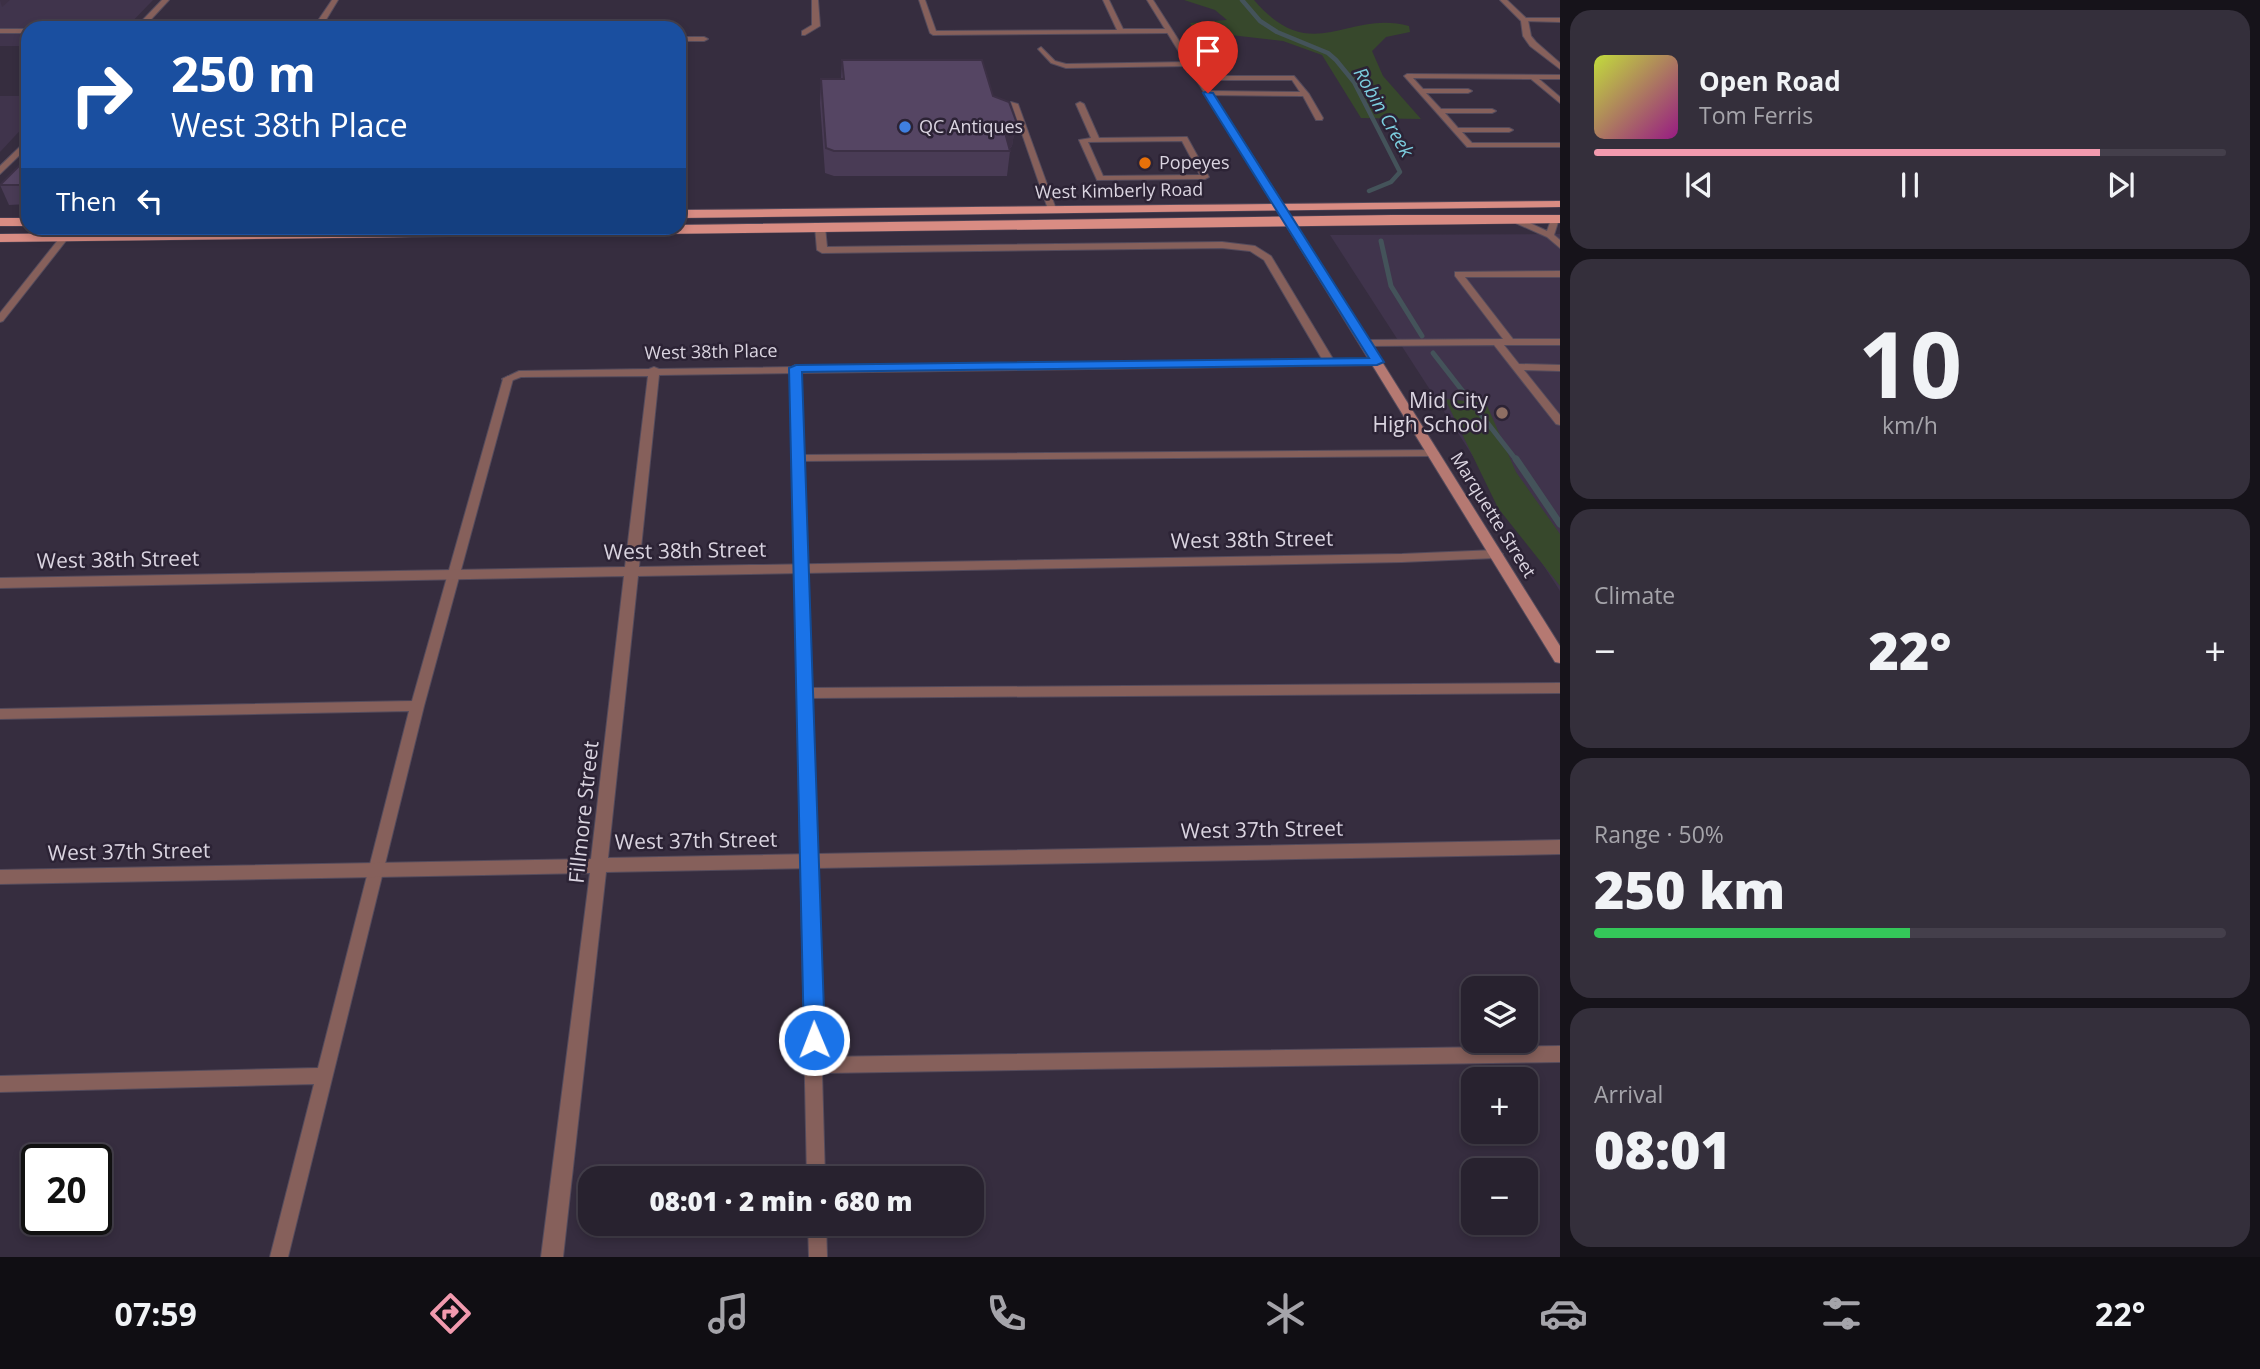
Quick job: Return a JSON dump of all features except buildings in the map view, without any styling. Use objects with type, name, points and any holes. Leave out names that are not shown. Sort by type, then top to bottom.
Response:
[{"type":"main road","name":"West Kimberly Road","points":[[686,214],[1560,204]]},
{"type":"main road","name":"Marquette Street","points":[[1280,207],[1560,658]]},
{"type":"main road","name":"West Kimberly Road","points":[[686,229],[1557,219]]},
{"type":"main road","points":[[0,222],[21,222]]},
{"type":"main road","name":"West Kimberly Road","points":[[0,238],[216,235]]},
{"type":"street","points":[[146,21],[166,0]]},
{"type":"street","points":[[322,21],[335,0]]},
{"type":"street","points":[[805,33],[816,26],[815,0]]},
{"type":"street","name":"Marquette Street","points":[[1150,0],[1280,207]]},
{"type":"street","points":[[1503,0],[1524,20],[1527,36],[1560,67]]},
{"type":"street","points":[[686,39],[704,39]]},
{"type":"street","points":[[0,171],[21,149]]},
{"type":"street","points":[[820,227],[822,250],[1222,245],[1252,248],[1268,258],[1329,362]]},
{"type":"street","name":"West 38th Place","points":[[508,379],[519,373],[654,370],[1377,362]]},
{"type":"street","name":"Fillmore Street","points":[[552,1257],[654,370]]},
{"type":"street","name":"West 38th Street","points":[[0,583],[632,573],[1496,554]]},
{"type":"street","name":"West 37th Street","points":[[0,877],[1560,847]]},
{"type":"lane","points":[[922,0],[933,33],[1168,31]]},
{"type":"lane","points":[[1106,0],[1121,31]]},
{"type":"lane","points":[[1524,20],[1560,20]]},
{"type":"lane","points":[[0,31],[21,31]]},
{"type":"lane","points":[[1041,49],[1054,62],[1066,66],[1190,64]]},
{"type":"lane","points":[[1560,76],[1407,76],[1470,145],[1560,145]]},
{"type":"lane","points":[[1533,76],[1560,101]]},
{"type":"lane","points":[[1199,79],[1294,78],[1320,118]]},
{"type":"lane","points":[[1420,91],[1468,91]]},
{"type":"lane","points":[[1208,93],[1305,94]]},
{"type":"lane","points":[[1014,104],[1052,209]]},
{"type":"lane","points":[[1080,104],[1096,140]]},
{"type":"lane","points":[[1438,111],[1492,111]]},
{"type":"lane","points":[[1455,130],[1509,130]]},
{"type":"lane","points":[[1184,139],[1205,177],[1100,178],[1083,140],[1096,140],[1184,139]]},
{"type":"lane","points":[[1514,219],[1550,235],[1560,246]]},
{"type":"lane","points":[[1550,235],[1557,219]]},
{"type":"lane","points":[[0,319],[65,237]]},
{"type":"lane","points":[[1560,274],[1458,275],[1517,367],[1560,422]]},
{"type":"lane","points":[[1366,343],[1560,342]]},
{"type":"lane","points":[[1517,367],[1560,368]]},
{"type":"lane","points":[[796,368],[817,1166]]},
{"type":"lane","points":[[279,1257],[417,706],[508,379]]},
{"type":"lane","points":[[798,458],[1434,453]]},
{"type":"lane","points":[[805,693],[1560,688]]},
{"type":"lane","points":[[0,713],[417,706]]},
{"type":"lane","points":[[815,1065],[1560,1054]]},
{"type":"lane","points":[[0,1084],[324,1076]]},
{"type":"lane","points":[[817,1236],[818,1257]]},
{"type":"shaded area","points":[[0,0],[153,0],[133,21],[21,21],[21,46],[0,46]]},
{"type":"shaded area","points":[[0,96],[21,96],[21,130],[0,152]]},
{"type":"shaded area","name":"Mid City High School","points":[[1560,234],[1560,591],[1330,235]]},
{"type":"green space","points":[[1184,0],[1254,0],[1275,20],[1294,30],[1312,34],[1367,24],[1409,26],[1410,32],[1386,37],[1372,51],[1383,76],[1421,119],[1361,118],[1322,55],[1283,41],[1196,31],[1190,23],[1227,20],[1215,10]]},
{"type":"green space","points":[[1445,399],[1486,403],[1516,472],[1560,534],[1560,586],[1498,508]]},
{"type":"waterway","name":"Robin Creek","points":[[1242,0],[1260,21],[1277,32],[1328,53],[1354,82],[1400,172],[1391,182],[1369,191]]},
{"type":"waterway","name":"Robin Creek","points":[[1381,241],[1391,286],[1422,336]]},
{"type":"waterway","name":"Robin Creek","points":[[1433,353],[1517,461]]},
{"type":"waterway","name":"Robin Creek","points":[[1516,459],[1560,524]]},
{"type":"place","name":"QC Antiques","points":[[905,127]]},
{"type":"place","name":"Popeyes","points":[[1145,163]]},
{"type":"place","name":"Mid City High School","points":[[1502,413]]},
{"type":"route","points":[[814,1040],[796,368],[1377,362],[1208,93]]}]
